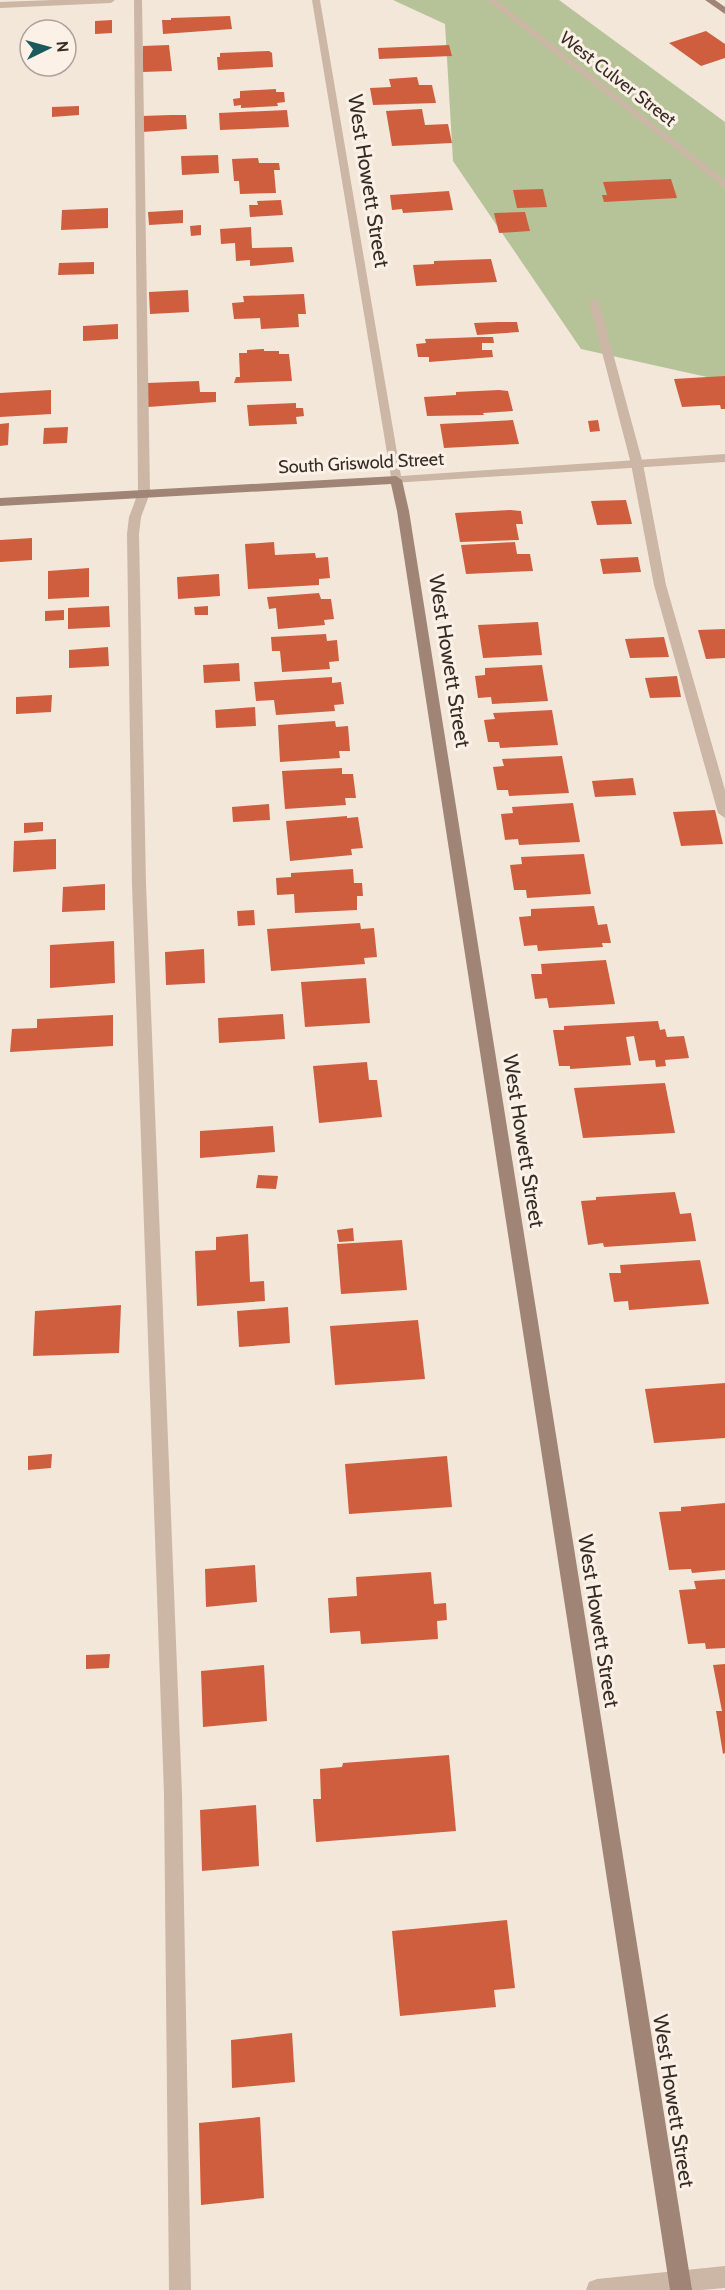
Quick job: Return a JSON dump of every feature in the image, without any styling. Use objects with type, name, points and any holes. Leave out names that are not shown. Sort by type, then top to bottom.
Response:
[{"type":"main road","points":[[709,0],[725,11]]},
{"type":"main road","name":"South Griswold Street","points":[[0,502],[396,480]]},
{"type":"main road","name":"West Howett Street","points":[[396,480],[404,511],[681,2286]]},
{"type":"street","points":[[0,5],[111,0]]},
{"type":"street","points":[[138,0],[144,494],[135,517],[133,534],[139,884],[173,1783],[180,2290]]},
{"type":"street","name":"West Howett Street","points":[[316,0],[396,480]]},
{"type":"street","name":"West Culver Street","points":[[490,0],[725,185]]},
{"type":"street","points":[[594,302],[637,464],[660,585],[725,813]]},
{"type":"street","name":"South Griswold Street","points":[[396,480],[725,458]]},
{"type":"street","points":[[597,2290],[681,2286],[725,2277]]},
{"type":"green space","points":[[393,0],[559,0],[725,122],[725,381],[581,349],[453,161],[445,24]]},
{"type":"building","points":[[230,16],[232,29],[163,34],[162,20]]},
{"type":"building","points":[[112,20],[112,33],[95,34],[95,21]]},
{"type":"building","points":[[706,31],[725,44],[725,58],[701,66],[669,43]]},
{"type":"building","points":[[169,45],[172,71],[142,72],[143,46]]},
{"type":"building","points":[[449,45],[452,56],[379,59],[378,48]]},
{"type":"building","points":[[269,51],[272,53],[273,67],[218,70],[217,57],[220,57],[220,53]]},
{"type":"building","points":[[417,77],[419,85],[432,85],[436,103],[373,105],[370,88],[391,87],[389,79]]},
{"type":"building","points":[[276,89],[276,92],[284,92],[285,102],[277,103],[278,106],[241,108],[241,105],[234,106],[233,99],[240,98],[240,91]]},
{"type":"building","points":[[79,106],[79,115],[52,117],[52,107]]},
{"type":"building","points":[[422,109],[425,125],[448,124],[452,143],[392,146],[386,111]]},
{"type":"building","points":[[287,110],[289,127],[220,130],[219,113]]},
{"type":"building","points":[[186,115],[187,129],[142,132],[142,116]]},
{"type":"building","points":[[218,155],[219,173],[182,175],[181,156]]},
{"type":"building","points":[[258,158],[259,163],[279,163],[280,170],[274,170],[276,193],[240,194],[239,181],[234,181],[232,159]]},
{"type":"building","points":[[671,179],[677,198],[604,202],[602,195],[607,195],[603,182]]},
{"type":"building","points":[[543,189],[547,207],[517,208],[513,190]]},
{"type":"building","points":[[449,191],[453,210],[403,213],[402,209],[392,210],[390,195]]},
{"type":"building","points":[[281,200],[283,215],[250,217],[249,205],[258,205],[257,201]]},
{"type":"building","points":[[108,208],[108,228],[61,230],[62,210]]},
{"type":"building","points":[[183,210],[183,223],[149,225],[148,212]]},
{"type":"building","points":[[525,212],[530,231],[499,233],[494,213]]},
{"type":"building","points":[[201,225],[201,235],[191,236],[190,226]]},
{"type":"building","points":[[251,227],[252,248],[292,247],[294,262],[250,266],[250,260],[236,261],[235,243],[221,244],[220,229]]},
{"type":"building","points":[[491,259],[497,282],[416,286],[413,265],[434,264],[434,261]]},
{"type":"building","points":[[94,262],[94,274],[58,275],[59,263]]},
{"type":"building","points":[[188,290],[189,312],[150,314],[149,292]]},
{"type":"building","points":[[304,294],[306,314],[298,314],[299,327],[261,329],[260,318],[234,319],[232,303],[244,302],[243,296]]},
{"type":"building","points":[[517,322],[519,332],[477,335],[474,323]]},
{"type":"building","points":[[118,324],[118,339],[83,341],[83,326]]},
{"type":"building","points":[[493,337],[494,343],[482,343],[482,350],[492,350],[493,357],[429,362],[429,357],[418,357],[416,344],[426,343],[425,339]]},
{"type":"building","points":[[264,349],[264,351],[279,351],[279,354],[289,354],[292,381],[234,383],[236,377],[240,377],[239,353]]},
{"type":"building","points":[[725,376],[725,409],[721,409],[720,405],[682,407],[674,379]]},
{"type":"building","points":[[199,381],[200,392],[216,392],[216,402],[148,407],[147,383]]},
{"type":"building","points":[[51,390],[51,414],[0,417],[0,393]]},
{"type":"building","points":[[508,391],[513,411],[483,413],[484,415],[427,416],[424,397],[456,395],[456,392]]},
{"type":"building","points":[[296,403],[296,408],[303,408],[304,416],[296,417],[297,424],[249,426],[247,405]]},
{"type":"building","points":[[513,420],[519,444],[444,448],[440,424]]},
{"type":"building","points":[[598,420],[600,431],[590,432],[588,421]]},
{"type":"building","points":[[9,423],[8,445],[0,446],[0,424]]},
{"type":"building","points":[[68,427],[67,443],[43,444],[44,428]]},
{"type":"building","points":[[626,500],[632,524],[597,525],[591,501]]},
{"type":"building","points":[[521,511],[523,524],[516,524],[519,540],[460,542],[455,513]]},
{"type":"building","points":[[32,538],[32,560],[0,562],[0,540]]},
{"type":"building","points":[[274,542],[275,555],[315,553],[316,558],[328,557],[330,578],[319,579],[319,585],[248,589],[245,544]]},
{"type":"building","points":[[515,542],[517,554],[530,554],[533,571],[466,574],[461,545]]},
{"type":"building","points":[[638,557],[641,572],[603,574],[600,559]]},
{"type":"building","points":[[89,568],[89,597],[48,599],[48,571]]},
{"type":"building","points":[[219,574],[220,596],[178,599],[177,577]]},
{"type":"building","points":[[319,593],[321,599],[331,599],[334,619],[324,620],[325,625],[278,629],[276,608],[269,609],[267,597]]},
{"type":"building","points":[[109,606],[110,627],[68,629],[68,608]]},
{"type":"building","points":[[208,606],[208,615],[195,615],[194,607]]},
{"type":"building","points":[[64,610],[64,620],[45,621],[45,611]]},
{"type":"building","points":[[538,622],[542,655],[483,658],[478,625]]},
{"type":"building","points":[[725,629],[725,658],[706,659],[698,630]]},
{"type":"building","points":[[326,634],[327,641],[337,640],[339,661],[329,662],[330,669],[282,672],[280,651],[272,651],[271,637]]},
{"type":"building","points":[[664,637],[669,657],[630,658],[625,639]]},
{"type":"building","points":[[108,647],[109,666],[69,668],[69,650]]},
{"type":"building","points":[[239,663],[240,681],[204,683],[203,665]]},
{"type":"building","points":[[542,665],[548,701],[492,704],[491,697],[478,698],[475,676],[485,675],[485,668]]},
{"type":"building","points":[[677,676],[681,697],[650,698],[645,678]]},
{"type":"building","points":[[332,677],[332,683],[341,682],[344,704],[334,705],[335,711],[276,715],[274,700],[256,701],[254,682]]},
{"type":"building","points":[[52,695],[51,712],[16,714],[16,697]]},
{"type":"building","points":[[255,707],[256,726],[216,728],[215,710]]},
{"type":"building","points":[[552,710],[558,745],[500,748],[499,742],[488,742],[484,720],[495,719],[493,713]]},
{"type":"building","points":[[335,721],[336,727],[348,726],[350,751],[339,751],[340,758],[280,762],[278,725]]},
{"type":"building","points":[[562,756],[569,793],[509,796],[508,790],[497,790],[493,767],[504,766],[502,759]]},
{"type":"building","points":[[342,768],[342,774],[353,774],[356,798],[345,798],[346,805],[285,809],[282,771]]},
{"type":"building","points":[[633,778],[636,795],[595,797],[592,781]]},
{"type":"building","points":[[573,803],[580,842],[519,845],[518,839],[505,840],[501,814],[513,813],[512,807]]},
{"type":"building","points":[[269,804],[270,820],[233,822],[232,807]]},
{"type":"building","points":[[715,810],[723,844],[681,846],[673,812]]},
{"type":"building","points":[[347,816],[347,818],[358,817],[363,848],[351,849],[352,855],[290,861],[286,821]]},
{"type":"building","points":[[43,822],[43,831],[24,833],[24,823]]},
{"type":"building","points":[[56,839],[56,869],[13,872],[14,841]]},
{"type":"building","points":[[584,854],[591,894],[527,898],[526,890],[514,890],[510,865],[522,864],[521,857]]},
{"type":"building","points":[[353,869],[354,883],[362,883],[363,896],[357,896],[357,910],[295,913],[294,894],[277,895],[276,878],[291,877],[291,873]]},
{"type":"building","points":[[105,884],[105,910],[62,912],[63,887]]},
{"type":"building","points":[[594,906],[598,925],[607,924],[611,943],[602,943],[603,947],[538,951],[537,945],[524,946],[519,917],[531,916],[531,909]]},
{"type":"building","points":[[254,910],[255,925],[238,926],[237,911]]},
{"type":"building","points":[[360,923],[361,929],[374,928],[377,957],[364,958],[365,964],[271,971],[267,929]]},
{"type":"building","points":[[114,941],[115,983],[50,988],[50,945]]},
{"type":"building","points":[[204,949],[205,983],[166,985],[165,952]]},
{"type":"building","points":[[606,960],[615,1004],[549,1008],[547,998],[535,999],[531,974],[542,974],[541,964]]},
{"type":"building","points":[[366,978],[370,1023],[305,1027],[301,982]]},
{"type":"building","points":[[283,1014],[285,1039],[219,1043],[218,1018]]},
{"type":"building","points":[[113,1015],[113,1046],[10,1052],[12,1029],[37,1028],[37,1019]]},
{"type":"building","points":[[658,1021],[660,1030],[665,1029],[667,1037],[684,1036],[689,1058],[665,1060],[666,1066],[656,1067],[655,1060],[639,1061],[634,1036],[626,1037],[631,1065],[570,1069],[570,1066],[559,1066],[553,1030],[564,1030],[564,1026]]},
{"type":"building","points":[[367,1062],[369,1080],[377,1080],[382,1117],[319,1123],[313,1066]]},
{"type":"building","points":[[665,1083],[675,1133],[583,1138],[574,1088]]},
{"type":"building","points":[[273,1126],[275,1152],[200,1158],[200,1131]]},
{"type":"building","points":[[258,1175],[278,1176],[276,1189],[256,1188]]},
{"type":"building","points":[[675,1192],[680,1214],[691,1213],[696,1241],[604,1247],[603,1243],[588,1245],[581,1201],[596,1200],[596,1197]]},
{"type":"building","points":[[353,1228],[354,1241],[339,1242],[337,1230]]},
{"type":"building","points":[[248,1234],[250,1282],[264,1281],[265,1301],[197,1306],[195,1251],[216,1250],[216,1237]]},
{"type":"building","points":[[402,1240],[407,1290],[341,1294],[337,1244]]},
{"type":"building","points":[[700,1260],[709,1304],[629,1310],[628,1301],[614,1302],[609,1273],[621,1273],[620,1265]]},
{"type":"building","points":[[121,1305],[119,1353],[33,1356],[35,1311]]},
{"type":"building","points":[[288,1307],[290,1343],[239,1347],[237,1311]]},
{"type":"building","points":[[418,1320],[425,1379],[335,1385],[330,1326]]},
{"type":"building","points":[[725,1383],[725,1438],[654,1443],[645,1389]]},
{"type":"building","points":[[52,1454],[51,1468],[28,1470],[28,1456]]},
{"type":"building","points":[[447,1456],[452,1507],[349,1514],[345,1464]]},
{"type":"building","points":[[725,1503],[725,1570],[692,1573],[691,1569],[669,1570],[659,1512],[681,1511],[681,1507]]},
{"type":"building","points":[[255,1565],[257,1602],[206,1607],[205,1569]]},
{"type":"building","points":[[431,1572],[434,1604],[446,1603],[447,1620],[437,1621],[438,1639],[361,1644],[360,1631],[330,1633],[328,1598],[357,1596],[356,1577]]},
{"type":"building","points":[[725,1579],[725,1648],[706,1649],[705,1643],[688,1644],[679,1590],[696,1589],[694,1581]]},
{"type":"building","points":[[110,1654],[109,1668],[86,1669],[86,1655]]},
{"type":"building","points":[[725,1664],[725,1753],[723,1754],[716,1711],[722,1711],[713,1665]]},
{"type":"building","points":[[264,1665],[267,1721],[203,1727],[201,1671]]},
{"type":"building","points":[[449,1755],[456,1831],[316,1842],[313,1799],[321,1799],[320,1769],[342,1767],[343,1763]]},
{"type":"building","points":[[256,1805],[259,1866],[202,1871],[200,1810]]},
{"type":"building","points":[[507,1920],[515,1988],[494,1990],[496,2007],[400,2016],[392,1931]]},
{"type":"building","points":[[292,2033],[295,2082],[232,2088],[231,2040]]},
{"type":"building","points":[[260,2117],[264,2198],[201,2205],[199,2123]]}]
